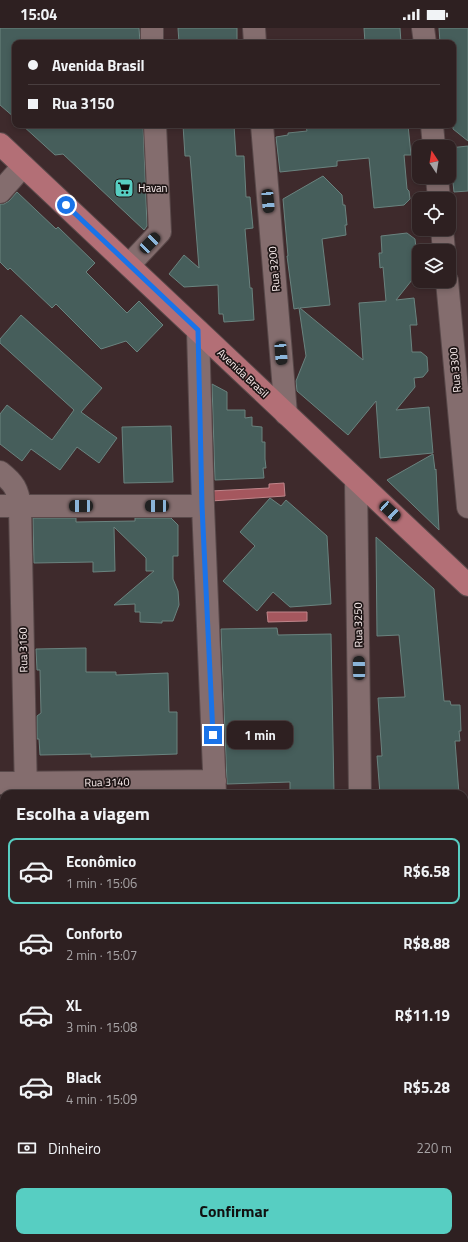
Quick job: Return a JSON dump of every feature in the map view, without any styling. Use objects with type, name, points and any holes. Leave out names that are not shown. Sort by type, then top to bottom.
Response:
[{"type":"main road","name":"Avenida Brasil","points":[[0,144],[468,585]]},
{"type":"street","points":[[152,28],[152,40]]},
{"type":"street","points":[[254,28],[255,40]]},
{"type":"street","points":[[423,28],[425,40]]},
{"type":"street","points":[[129,264],[160,232],[154,128]]},
{"type":"street","name":"Rua 3200","points":[[262,128],[286,414]]},
{"type":"street","points":[[432,128],[433,140]]},
{"type":"street","points":[[0,192],[23,166]]},
{"type":"street","name":"Rua 3300","points":[[448,288],[468,507]]},
{"type":"street","points":[[198,330],[202,506],[215,787]]},
{"type":"street","name":"Rua 3160","points":[[0,472],[11,480],[18,493],[10,506],[26,788]]},
{"type":"street","name":"Rua 3250","points":[[356,480],[360,790]]},
{"type":"street","points":[[10,506],[202,506]]},
{"type":"street","name":"Rua 3140","points":[[0,783],[26,788],[215,787]]},
{"type":"shaded area","points":[[284,483],[285,496],[211,501],[211,491],[269,488],[269,484]]},
{"type":"shaded area","points":[[267,612],[307,612],[307,621],[268,622]]},
{"type":"building","points":[[0,28],[139,28],[140,40],[12,40],[12,115],[0,105]]},
{"type":"building","points":[[178,28],[237,28],[237,40],[179,40]]},
{"type":"building","points":[[364,28],[400,28],[401,40],[365,40]]},
{"type":"building","points":[[439,28],[468,28],[468,141],[453,129],[456,128],[456,40],[440,40]]},
{"type":"building","name":"Havan","points":[[25,128],[143,128],[147,226],[144,230],[63,154],[55,155]]},
{"type":"building","points":[[183,128],[234,128],[236,156],[244,156],[246,197],[250,197],[253,228],[245,229],[254,320],[224,322],[223,314],[219,314],[218,285],[184,287],[169,274],[184,255],[199,268],[190,156],[185,156]]},
{"type":"building","points":[[306,128],[408,128],[411,155],[404,155],[407,189],[409,191],[410,199],[404,205],[374,208],[369,158],[337,161],[337,166],[280,172],[276,137],[288,135],[288,133],[307,131]]},
{"type":"building","points":[[468,146],[468,191],[454,192],[453,184],[456,184],[456,147]]},
{"type":"building","points":[[323,176],[342,195],[343,205],[345,205],[347,225],[345,225],[346,235],[322,239],[330,305],[300,308],[363,360],[359,303],[386,301],[383,267],[380,268],[379,253],[382,253],[381,236],[407,233],[415,239],[416,244],[412,244],[412,280],[396,300],[414,298],[417,325],[410,325],[412,352],[421,352],[427,357],[428,371],[423,377],[414,378],[415,387],[396,410],[429,407],[433,453],[380,458],[376,401],[348,435],[297,391],[296,381],[306,356],[299,308],[294,309],[287,256],[283,199]]},
{"type":"building","points":[[17,192],[56,229],[58,227],[95,263],[86,272],[127,313],[139,301],[163,325],[137,352],[126,341],[101,349],[56,304],[52,308],[10,268],[8,270],[0,262],[0,204],[4,204],[9,201]]},
{"type":"building","points":[[21,315],[102,388],[81,412],[117,438],[99,463],[77,447],[60,470],[31,449],[22,461],[0,444],[0,414],[7,405],[52,440],[74,410],[0,343],[0,339]]},
{"type":"building","points":[[212,384],[227,392],[227,410],[245,410],[245,418],[252,417],[252,426],[262,427],[262,442],[265,442],[266,468],[263,468],[264,478],[215,480]]},
{"type":"building","points":[[171,426],[173,482],[124,483],[122,427]]},
{"type":"building","points":[[433,454],[435,470],[436,469],[439,530],[387,480]]},
{"type":"building","points":[[270,498],[281,506],[286,500],[327,536],[331,604],[290,607],[273,592],[257,611],[223,581],[255,546],[240,532]]},
{"type":"building","points":[[33,518],[76,518],[76,522],[135,521],[135,518],[171,518],[178,525],[178,556],[173,556],[173,579],[178,591],[179,605],[173,621],[162,621],[162,623],[140,622],[140,612],[135,612],[135,604],[114,605],[154,571],[146,571],[146,558],[114,527],[115,571],[93,572],[93,562],[34,563]]},
{"type":"building","points":[[376,537],[434,589],[444,701],[450,701],[451,705],[460,705],[460,741],[455,741],[459,790],[380,790],[377,756],[382,756],[378,698],[405,697],[399,635],[377,636]]},
{"type":"building","points":[[277,628],[278,635],[331,634],[334,790],[290,790],[290,782],[227,784],[221,629]]},
{"type":"building","points":[[86,648],[86,672],[116,672],[116,675],[168,673],[169,712],[177,712],[177,754],[91,757],[91,754],[40,755],[39,739],[37,739],[37,716],[41,713],[40,670],[37,670],[36,649]]},
{"type":"place","name":"Havan","points":[[124,188]]},
{"type":"route","points":[[66,205],[198,330],[202,506],[213,735]]}]
